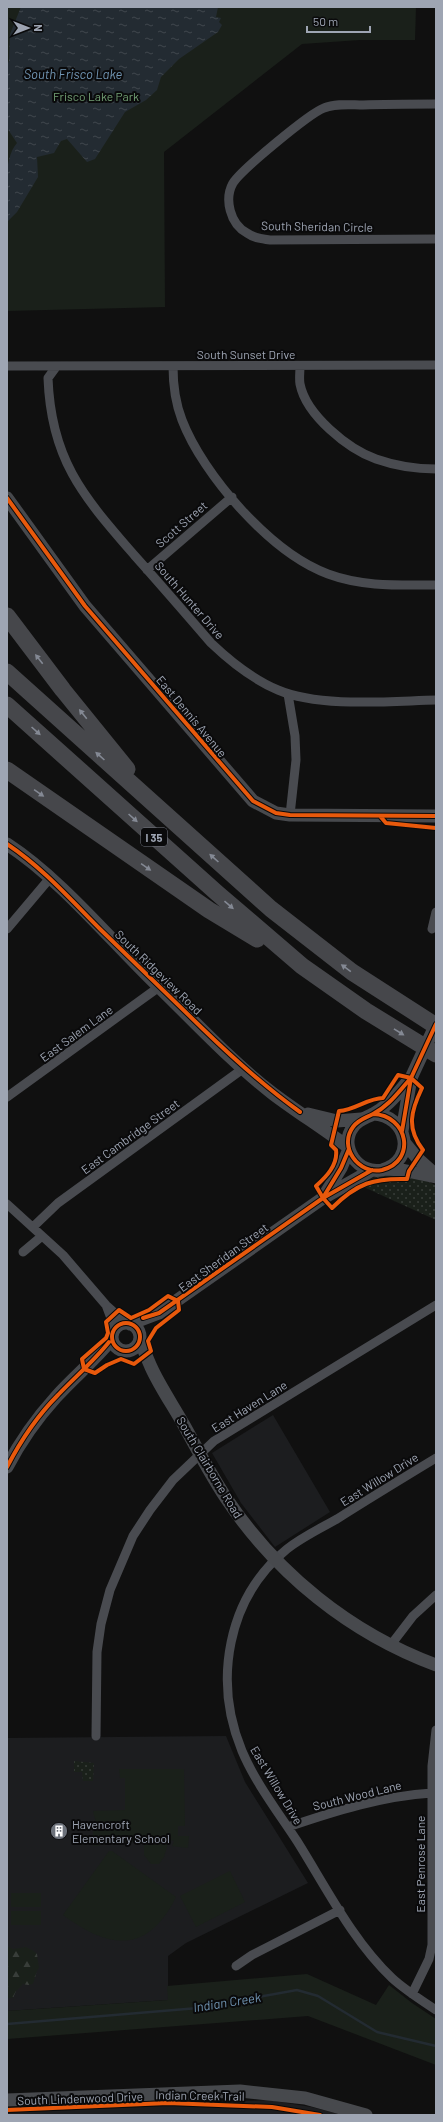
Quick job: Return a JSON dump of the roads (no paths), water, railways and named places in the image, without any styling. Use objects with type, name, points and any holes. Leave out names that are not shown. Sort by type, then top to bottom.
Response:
[{"type":"highway","points":[[7,616],[63,690],[160,810]]},
{"type":"highway","name":"I 35","points":[[7,672],[271,909],[318,948],[378,990],[436,1025]]},
{"type":"highway","name":"I 35","points":[[7,705],[217,894],[302,966],[366,1011],[436,1054]]},
{"type":"highway","points":[[7,770],[208,910],[302,966]]},
{"type":"street","name":"South Sheridan Circle","points":[[436,104],[337,105],[317,111],[238,178],[230,192],[229,204],[237,225],[246,233],[257,238],[270,240],[436,239]]},
{"type":"street","name":"South Sunset Drive","points":[[7,366],[436,365]]},
{"type":"street","points":[[173,366],[173,388],[175,399],[190,438],[202,460],[232,497],[273,541],[305,564],[328,574],[352,581],[376,584],[436,585]]},
{"type":"street","points":[[300,366],[300,384],[304,396],[324,424],[341,439],[357,450],[387,463],[414,468],[436,469]]},
{"type":"street","name":"South Hunter Drive","points":[[56,367],[48,378],[48,393],[56,435],[64,459],[88,500],[211,643],[225,656],[244,670],[277,690],[306,698],[339,700],[436,700]]},
{"type":"street","name":"Scott Street","points":[[147,570],[232,497]]},
{"type":"street","name":"East Dennis Avenue","points":[[7,498],[85,606],[243,791],[262,807],[276,813],[290,815],[434,817]]},
{"type":"street","points":[[288,694],[296,760],[290,815]]},
{"type":"street","name":"South Ridgeview Road","points":[[7,844],[23,855],[50,878],[159,987],[244,1068],[272,1092],[348,1148]]},
{"type":"street","points":[[7,929],[50,878]]},
{"type":"street","points":[[432,929],[436,912]]},
{"type":"street","name":"East Salem Lane","points":[[7,1097],[159,987]]},
{"type":"street","points":[[436,1025],[410,1078],[391,1101],[353,1127],[349,1135],[348,1148],[358,1164],[372,1170],[402,1170],[436,1176]]},
{"type":"street","name":"East Cambridge Street","points":[[33,1227],[58,1203],[244,1068]]},
{"type":"street","points":[[386,1169],[400,1158],[410,1078]]},
{"type":"street","name":"South Ridgeview Road","points":[[300,1112],[338,1121],[367,1117]]},
{"type":"street","points":[[367,1117],[381,1115],[391,1118],[417,1158],[436,1176]]},
{"type":"street","name":"East Sheridan Street","points":[[323,1198],[341,1168],[348,1148]]},
{"type":"street","name":"East Sheridan Street","points":[[121,1329],[159,1313],[323,1198],[372,1170]]},
{"type":"street","points":[[7,1204],[33,1227],[83,1277],[106,1305],[121,1329]]},
{"type":"street","points":[[23,1252],[42,1236]]},
{"type":"street","points":[[106,1305],[121,1329]]},
{"type":"street","name":"East Haven Lane","points":[[96,1736],[97,1652],[102,1624],[115,1577],[134,1536],[150,1510],[173,1480],[214,1441],[436,1305]]},
{"type":"street","name":"East Sheridan Street","points":[[140,1339],[159,1313]]},
{"type":"street","points":[[7,1468],[38,1419],[57,1396],[96,1359],[121,1329],[136,1326],[140,1339],[138,1346],[96,1359]]},
{"type":"street","points":[[121,1329],[113,1344],[125,1351]]},
{"type":"street","name":"South Clairborne Road","points":[[140,1339],[150,1366],[226,1498],[249,1529],[276,1560],[329,1608],[390,1646],[411,1656],[436,1665]]},
{"type":"street","name":"South Clairborne Road","points":[[125,1351],[150,1366]]},
{"type":"street","name":"East Willow Drive","points":[[436,1458],[288,1548],[276,1560],[256,1582],[242,1609],[229,1652],[227,1674],[231,1720],[243,1752],[288,1827],[362,1944],[379,1965],[412,1994],[436,2010]]},
{"type":"street","points":[[390,1646],[413,1616],[436,1595]]},
{"type":"street","name":"East Penrose Lane","points":[[412,1994],[429,1959],[432,1945],[432,1793],[433,1749],[436,1730]]},
{"type":"street","name":"South Wood Lane","points":[[288,1827],[333,1812],[390,1798],[432,1793]]},
{"type":"street","points":[[236,1966],[252,1955],[340,1910]]},
{"type":"street","name":"South Lindenwood Drive","points":[[7,2100],[240,2091],[305,2098],[366,2115]]},
{"type":"water","name":"South Frisco Lake","points":[[21,7],[218,7],[216,17],[221,18],[219,22],[222,25],[218,32],[179,59],[161,77],[157,90],[146,100],[125,112],[95,159],[87,162],[67,139],[61,141],[54,153],[37,157],[38,177],[17,212],[7,222],[7,170],[12,150],[17,143],[7,128],[7,65],[9,61],[10,34]]},
{"type":"waterway","name":"Indian Creek","points":[[7,2024],[198,2008],[297,1990],[318,1996],[377,2032],[436,2046]]},
{"type":"place","name":"Havencroft Elementary School","points":[[59,1831]]},
{"type":"park label","name":"Frisco Lake Park","points":[[96,96]]}]
